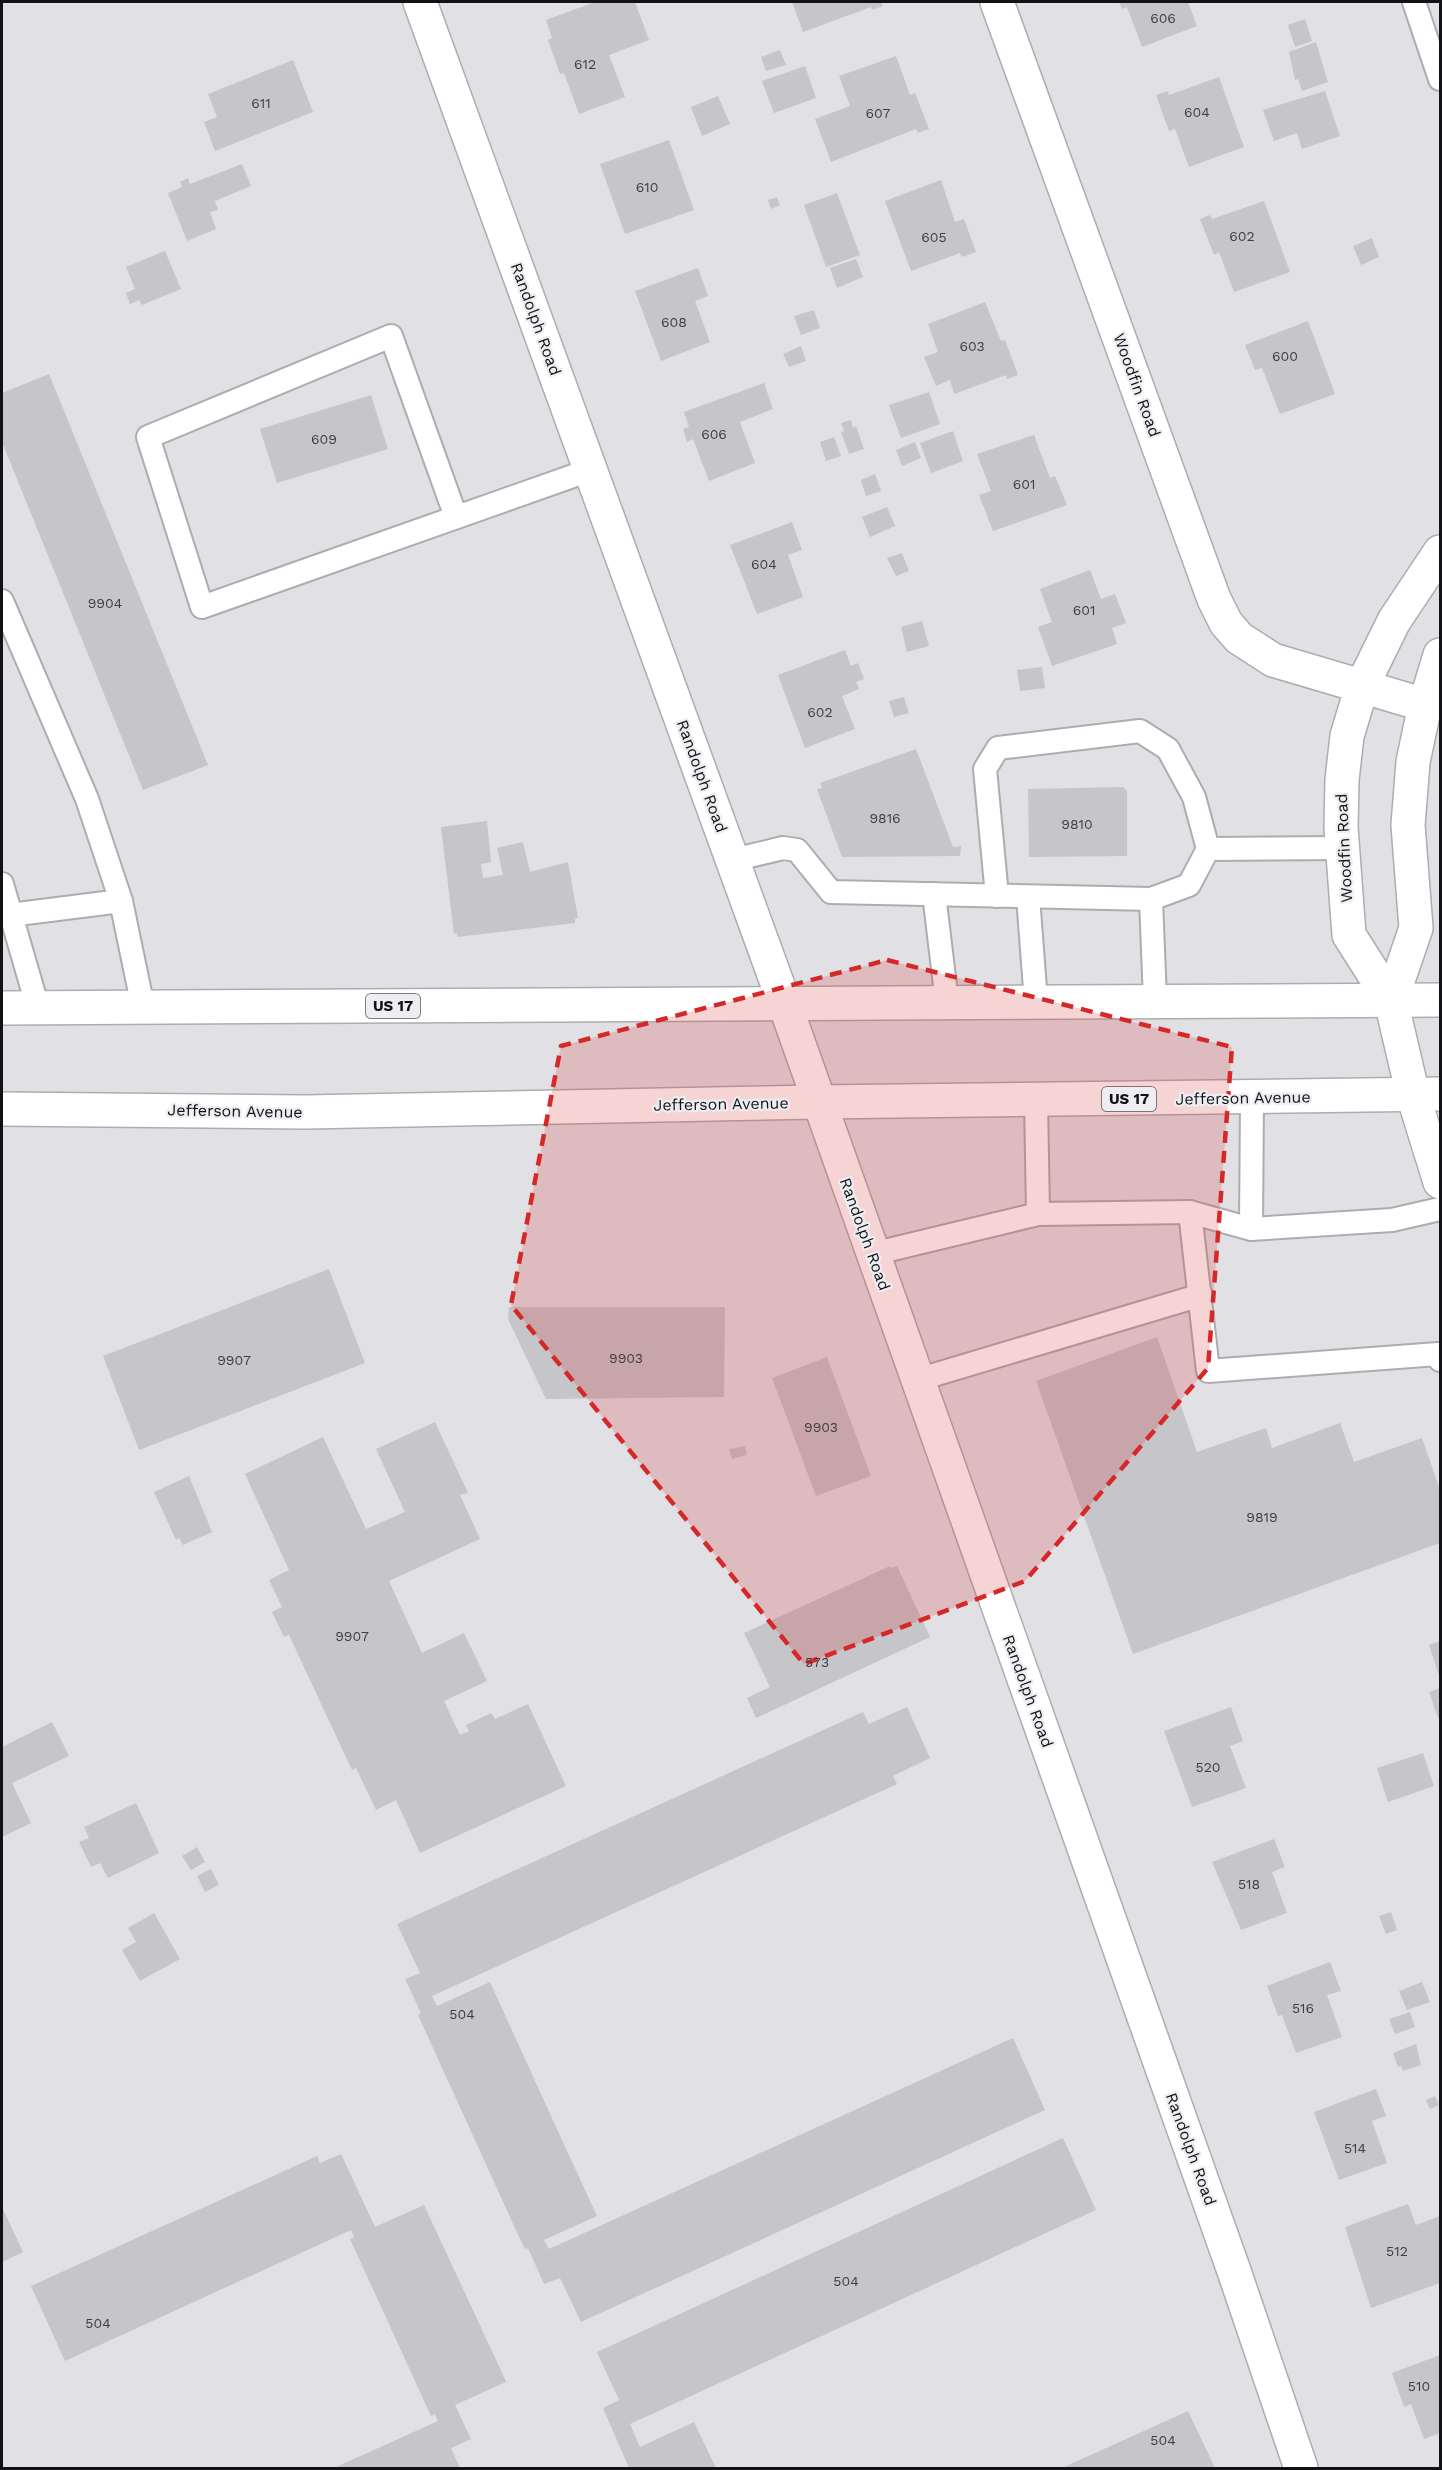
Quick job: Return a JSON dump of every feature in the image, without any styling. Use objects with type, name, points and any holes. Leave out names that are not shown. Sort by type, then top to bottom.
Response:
[{"type":"street","name":"Randolph Road","points":[[420,2],[784,1002],[1230,2259],[1301,2469]]},
{"type":"street","name":"Woodfin Road","points":[[997,2],[1214,599],[1226,623],[1239,638],[1273,660],[1425,705]]},
{"type":"street","name":"Woodfin Road","points":[[1440,552],[1394,621],[1362,686],[1347,736],[1342,780],[1342,848],[1349,935],[1391,1001],[1426,1094],[1440,1182]]},
{"type":"street","points":[[1391,1001],[1416,928],[1408,825],[1413,762],[1425,705],[1440,655]]},
{"type":"street","name":"US 17","points":[[2,1008],[1440,1000]]},
{"type":"street","name":"Jefferson Avenue","points":[[2,1109],[306,1112],[1426,1094]]},
{"type":"lane","points":[[1414,2],[1440,79]]},
{"type":"lane","points":[[456,517],[391,336],[148,437],[202,607],[590,470]]},
{"type":"lane","points":[[2,601],[87,799],[121,901],[142,1007]]},
{"type":"lane","points":[[733,860],[783,848],[797,850],[831,892],[1028,897],[1151,899],[1190,885],[1208,849],[1194,797],[1168,749],[1140,731],[998,748],[985,769],[997,896]]},
{"type":"lane","points":[[1208,849],[1342,848]]},
{"type":"lane","points":[[2,884],[7,915],[38,1008]]},
{"type":"lane","points":[[934,894],[946,1002]]},
{"type":"lane","points":[[1028,897],[1036,1002]]},
{"type":"lane","points":[[1151,899],[1155,1001]]},
{"type":"lane","points":[[7,915],[121,901]]},
{"type":"lane","points":[[1251,1229],[1252,1098]]},
{"type":"lane","points":[[1036,1100],[1038,1214]]},
{"type":"lane","points":[[873,1254],[1038,1214],[1190,1212],[1251,1229],[1392,1220],[1440,1209]]},
{"type":"lane","points":[[1190,1212],[1208,1371],[1440,1356]]},
{"type":"lane","points":[[917,1380],[1201,1295]]},
{"type":"highlighted area","points":[[887,960],[1232,1047],[1208,1368],[1025,1581],[804,1664],[511,1305],[561,1046]]},
{"type":"building","points":[[595,2],[635,2],[649,40],[609,55],[625,97],[579,114],[564,73],[560,74],[548,40],[552,38],[546,20]]},
{"type":"building","points":[[792,2],[881,2],[883,6],[872,10],[871,7],[803,32]]},
{"type":"building","points":[[1119,2],[1188,2],[1197,26],[1142,47],[1127,7],[1122,9]]},
{"type":"building","points":[[1305,19],[1312,41],[1295,47],[1288,25]]},
{"type":"building","points":[[1316,42],[1328,82],[1302,91],[1298,79],[1295,80],[1289,52]]},
{"type":"building","points":[[780,50],[786,65],[766,71],[761,57]]},
{"type":"building","points":[[896,56],[910,95],[915,93],[929,129],[918,133],[916,129],[831,162],[815,119],[850,106],[839,76]]},
{"type":"building","points":[[293,60],[313,112],[215,151],[204,122],[217,117],[208,94]]},
{"type":"building","points":[[805,66],[816,98],[774,113],[762,81]]},
{"type":"building","points":[[1219,77],[1244,147],[1189,167],[1175,129],[1169,131],[1156,95],[1168,91],[1169,95]]},
{"type":"building","points":[[1325,91],[1340,136],[1302,149],[1297,133],[1274,141],[1263,110]]},
{"type":"building","points":[[718,96],[730,124],[702,136],[691,107]]},
{"type":"building","points":[[669,140],[694,210],[625,234],[600,164]]},
{"type":"building","points":[[242,164],[251,186],[215,201],[218,210],[210,212],[216,229],[187,241],[168,193],[182,187],[180,182],[188,178],[190,184]]},
{"type":"building","points":[[941,180],[955,222],[964,219],[976,252],[962,257],[960,253],[911,271],[885,201]]},
{"type":"building","points":[[837,193],[860,255],[826,267],[804,205]]},
{"type":"building","points":[[777,197],[780,205],[771,209],[768,200]]},
{"type":"building","points":[[1264,201],[1290,272],[1234,292],[1219,252],[1214,255],[1200,219],[1210,215],[1212,219]]},
{"type":"building","points":[[1372,238],[1379,257],[1361,265],[1353,246]]},
{"type":"building","points":[[165,251],[181,289],[142,305],[139,300],[130,304],[126,293],[135,289],[126,267]]},
{"type":"building","points":[[856,259],[863,277],[837,288],[830,268]]},
{"type":"building","points":[[698,268],[708,296],[695,301],[710,342],[661,361],[635,291]]},
{"type":"building","points":[[985,302],[1001,341],[1005,340],[1018,375],[1007,379],[1006,375],[954,394],[950,380],[936,386],[924,357],[938,352],[928,324]]},
{"type":"building","points":[[814,310],[820,328],[801,335],[794,316]]},
{"type":"building","points":[[1308,321],[1335,394],[1280,414],[1262,368],[1255,370],[1245,345]]},
{"type":"building","points":[[801,346],[806,361],[789,367],[783,354]]},
{"type":"building","points":[[49,374],[208,765],[143,790],[2,442],[2,393]]},
{"type":"building","points":[[764,383],[773,409],[740,422],[755,463],[709,481],[693,439],[687,442],[683,429],[689,427],[684,412]]},
{"type":"building","points":[[929,392],[940,424],[901,438],[889,405]]},
{"type":"building","points":[[371,395],[388,449],[277,483],[260,429]]},
{"type":"building","points":[[851,420],[853,428],[856,426],[864,449],[849,454],[841,432],[844,431],[841,423]]},
{"type":"building","points":[[953,431],[963,461],[931,473],[920,443]]},
{"type":"building","points":[[1034,435],[1050,478],[1055,476],[1067,505],[993,531],[979,495],[991,491],[977,454]]},
{"type":"building","points":[[834,437],[841,456],[826,461],[820,442]]},
{"type":"building","points":[[915,442],[921,458],[902,466],[896,450]]},
{"type":"building","points":[[875,474],[881,491],[866,496],[861,480]]},
{"type":"building","points":[[887,507],[895,526],[870,537],[862,517]]},
{"type":"building","points":[[792,522],[802,550],[788,555],[803,597],[757,614],[730,545]]},
{"type":"building","points":[[902,553],[909,571],[896,576],[887,558]]},
{"type":"building","points":[[1090,570],[1101,599],[1115,594],[1126,623],[1112,628],[1117,644],[1052,666],[1038,627],[1052,622],[1040,589]]},
{"type":"building","points":[[922,621],[929,646],[907,652],[901,627]]},
{"type":"building","points":[[845,650],[851,666],[858,663],[864,679],[856,682],[859,689],[842,696],[855,729],[805,748],[778,675]]},
{"type":"building","points":[[1042,667],[1045,688],[1020,691],[1017,670]]},
{"type":"building","points":[[904,697],[909,713],[894,717],[889,701]]},
{"type":"building","points":[[916,749],[953,847],[961,846],[960,856],[842,857],[817,789],[822,788],[820,783]]},
{"type":"building","points":[[1123,787],[1127,791],[1127,856],[1029,857],[1028,789]]},
{"type":"building","points":[[487,821],[491,862],[481,864],[483,878],[503,875],[497,848],[523,842],[530,872],[568,862],[578,918],[575,919],[575,923],[457,937],[457,933],[454,934],[441,827]]},
{"type":"building","points":[[329,1269],[365,1363],[139,1450],[103,1356]]},
{"type":"building","points":[[509,1307],[725,1307],[724,1397],[546,1399],[508,1319]]},
{"type":"building","points":[[1157,1337],[1197,1452],[1266,1428],[1272,1448],[1340,1423],[1354,1462],[1422,1438],[1440,1490],[1440,1543],[1133,1654],[1036,1381]]},
{"type":"building","points":[[827,1357],[871,1476],[816,1496],[772,1378]]},
{"type":"building","points":[[435,1422],[468,1493],[460,1495],[480,1539],[389,1581],[422,1653],[464,1633],[487,1681],[444,1701],[460,1735],[469,1731],[466,1725],[491,1713],[495,1719],[528,1704],[566,1786],[420,1853],[396,1800],[376,1810],[356,1768],[352,1770],[289,1635],[284,1637],[272,1612],[282,1607],[269,1580],[289,1570],[245,1474],[323,1437],[366,1529],[405,1512],[376,1449]]},
{"type":"building","points":[[745,1446],[747,1455],[732,1459],[729,1449]]},
{"type":"building","points":[[189,1476],[212,1532],[183,1545],[179,1538],[176,1540],[154,1492]]},
{"type":"building","points":[[890,1566],[891,1568],[897,1566],[930,1637],[756,1718],[747,1698],[770,1687],[744,1633]]},
{"type":"building","points":[[1440,1641],[1440,1679],[1429,1645]]},
{"type":"building","points":[[1440,1688],[1440,1718],[1438,1718],[1429,1692]]},
{"type":"building","points":[[907,1707],[930,1758],[893,1776],[897,1784],[432,1996],[437,2006],[490,1982],[597,2216],[544,2240],[549,2249],[1013,2038],[1045,2110],[581,2322],[560,2278],[544,2284],[528,2248],[525,2249],[520,2239],[418,2015],[421,2013],[405,1979],[420,1973],[397,1924],[863,1712],[869,1724]]},
{"type":"building","points":[[1231,1707],[1243,1741],[1230,1746],[1246,1788],[1192,1807],[1164,1731]]},
{"type":"building","points":[[52,1722],[69,1756],[12,1783],[31,1823],[2,1837],[2,1747]]},
{"type":"building","points":[[1423,1753],[1434,1786],[1388,1802],[1377,1768]]},
{"type":"building","points":[[136,1803],[159,1853],[108,1878],[100,1863],[91,1867],[79,1842],[89,1838],[84,1827]]},
{"type":"building","points":[[1274,1839],[1285,1867],[1272,1872],[1287,1913],[1241,1930],[1212,1862]]},
{"type":"building","points":[[197,1847],[205,1862],[191,1870],[182,1856]]},
{"type":"building","points":[[211,1869],[219,1885],[205,1892],[197,1876]]},
{"type":"building","points":[[1391,1912],[1397,1930],[1386,1934],[1379,1916]]},
{"type":"building","points":[[154,1913],[180,1959],[140,1981],[122,1950],[136,1942],[128,1928]]},
{"type":"building","points":[[1330,1962],[1341,1991],[1327,1995],[1342,2037],[1296,2053],[1282,2015],[1278,2016],[1267,1986]]},
{"type":"building","points":[[1422,1982],[1430,2002],[1407,2010],[1399,1991]]},
{"type":"building","points":[[1410,2012],[1415,2027],[1395,2034],[1389,2019]]},
{"type":"building","points":[[1416,2044],[1421,2065],[1403,2071],[1401,2066],[1398,2067],[1393,2053]]},
{"type":"building","points":[[1376,2089],[1386,2116],[1372,2121],[1387,2163],[1339,2180],[1314,2112]]},
{"type":"building","points":[[1435,2096],[1439,2105],[1430,2109],[1426,2100]]},
{"type":"building","points":[[1063,2138],[1096,2210],[630,2424],[640,2447],[694,2422],[716,2468],[629,2468],[603,2408],[619,2400],[597,2352]]},
{"type":"building","points":[[341,2154],[375,2227],[424,2205],[505,2379],[506,2382],[455,2405],[471,2439],[451,2448],[460,2468],[334,2468],[438,2421],[435,2414],[431,2416],[350,2239],[354,2237],[351,2230],[65,2361],[31,2286],[317,2156],[320,2163]]},
{"type":"building","points":[[1408,2204],[1416,2225],[1440,2216],[1440,2283],[1371,2308],[1345,2227]]},
{"type":"building","points":[[2,2207],[23,2252],[2,2262]]},
{"type":"building","points":[[1440,2355],[1440,2433],[1424,2439],[1411,2404],[1404,2407],[1392,2373]]},
{"type":"building","points":[[1188,2411],[1215,2468],[1062,2468]]}]
